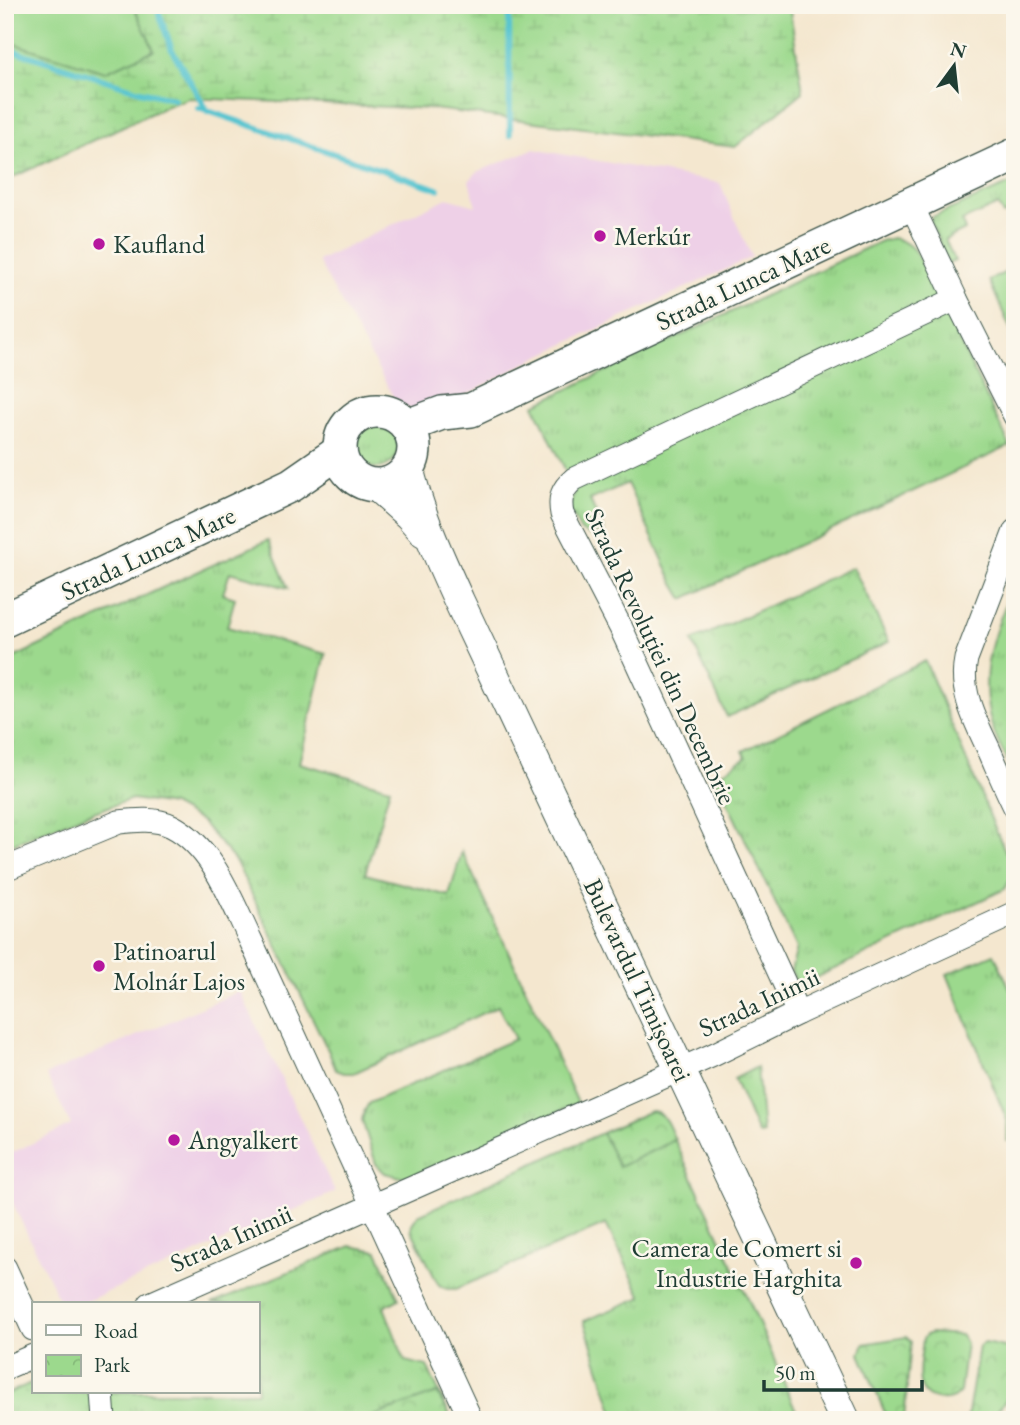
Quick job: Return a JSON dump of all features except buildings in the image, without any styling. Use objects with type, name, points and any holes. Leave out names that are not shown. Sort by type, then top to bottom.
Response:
[{"type":"main road","name":"Strada Lunca Mare","points":[[410,448],[442,413],[471,410],[1015,155]]},
{"type":"main road","points":[[369,411],[386,412],[400,419],[410,448],[404,473],[394,480],[354,470],[340,442],[346,426],[360,414],[369,411]]},
{"type":"main road","name":"Strada Lunca Mare","points":[[5,620],[291,485],[321,482],[354,470]]},
{"type":"street","points":[[911,204],[1015,416]]},
{"type":"street","name":"Strada Revoluției din Decembrie","points":[[798,1013],[621,628],[562,514],[561,497],[565,487],[574,479],[956,299]]},
{"type":"street","name":"Bulevardul Timișoarei","points":[[410,448],[416,499],[431,540],[845,1420]]},
{"type":"street","name":"Bulevardul Timișoarei","points":[[354,470],[409,515],[431,540]]},
{"type":"street","points":[[1015,531],[968,653],[964,675],[969,704],[1015,807]]},
{"type":"street","points":[[5,869],[118,822],[134,820],[171,826],[183,834],[210,862],[222,880],[471,1420]]},
{"type":"street","name":"Strada Inimii","points":[[155,1302],[730,1047],[1015,913]]},
{"type":"street","points":[[5,1268],[32,1326]]},
{"type":"street","points":[[5,1368],[32,1356]]},
{"type":"street","points":[[102,1394],[104,1420]]},
{"type":"shaded area","points":[[533,149],[720,183],[752,257],[533,359],[432,413],[414,412],[395,400],[318,261],[447,198],[476,206],[469,181],[477,172]]},
{"type":"shaded area","name":"Angyalkert","points":[[240,991],[335,1192],[85,1302],[60,1302],[5,1187],[5,1156],[71,1125],[46,1075]]},
{"type":"green space","points":[[5,5],[789,5],[803,92],[735,147],[434,109],[189,98],[5,181]]},
{"type":"green space","points":[[5,5],[133,5],[154,50],[105,72],[5,41]]},
{"type":"green space","points":[[1015,182],[1015,210],[1003,215],[998,205],[962,221],[965,230],[945,240],[955,261],[948,264],[930,220],[932,217]]},
{"type":"green space","points":[[892,238],[908,244],[919,257],[1010,446],[683,599],[627,483],[590,500],[604,531],[589,535],[581,531],[569,509],[575,490],[534,405]]},
{"type":"green space","points":[[1015,268],[1015,340],[989,280]]},
{"type":"green space","points":[[377,426],[392,432],[398,447],[392,462],[377,468],[362,462],[356,447],[362,432]]},
{"type":"green space","points":[[268,540],[288,588],[230,572],[223,594],[235,598],[227,627],[326,654],[299,763],[390,788],[365,874],[449,896],[462,851],[578,1103],[413,1176],[400,1177],[385,1173],[376,1164],[362,1120],[364,1112],[369,1103],[515,1039],[498,1006],[354,1073],[344,1073],[336,1070],[236,862],[201,821],[172,805],[132,799],[7,846],[10,834],[5,833],[5,662]]},
{"type":"green space","points":[[853,567],[889,642],[727,717],[692,641]]},
{"type":"green space","points":[[1015,581],[1015,775],[992,726],[986,687],[990,652]]},
{"type":"green space","points":[[925,661],[1006,853],[1015,854],[1012,876],[1005,889],[798,986],[791,971],[797,948],[715,777],[746,757],[743,751]]},
{"type":"green space","points":[[994,954],[1015,999],[1015,1141],[1007,1141],[1007,1120],[947,974]]},
{"type":"green space","points":[[757,1067],[763,1133],[758,1134],[734,1079]]},
{"type":"green space","points":[[651,1111],[657,1112],[666,1121],[751,1305],[800,1420],[616,1420],[584,1321],[642,1297],[606,1224],[456,1289],[445,1288],[439,1284],[411,1229],[418,1215]]},
{"type":"green space","points":[[651,1111],[664,1118],[675,1140],[619,1167],[602,1133]]},
{"type":"green space","points":[[351,1246],[377,1251],[399,1299],[384,1307],[405,1361],[427,1366],[452,1420],[5,1420],[5,1395],[32,1382],[32,1394],[259,1394],[259,1302],[217,1302]]},
{"type":"green space","points":[[931,1333],[961,1335],[966,1343],[960,1392],[949,1400],[931,1398],[924,1393],[921,1386],[919,1367],[923,1339]]},
{"type":"green space","points":[[906,1337],[911,1342],[904,1420],[888,1420],[860,1354],[864,1344]]},
{"type":"green space","points":[[984,1343],[1015,1349],[1015,1388],[990,1420],[967,1420],[979,1346]]},
{"type":"green space","points":[[437,1393],[452,1420],[363,1420]]},
{"type":"waterway","points":[[156,5],[172,50],[208,112]]},
{"type":"waterway","points":[[509,5],[510,135]]},
{"type":"waterway","points":[[5,48],[140,91],[174,99]]},
{"type":"waterway","points":[[199,108],[438,189]]},
{"type":"place","name":"Merkúr","points":[[600,236]]},
{"type":"place","name":"Kaufland","points":[[99,244]]},
{"type":"place","name":"Patinoarul Molnár Lajos","points":[[99,966]]},
{"type":"place","name":"Angyalkert","points":[[174,1140]]},
{"type":"place","name":"Camera de Comert si Industrie Harghita","points":[[856,1263]]}]
